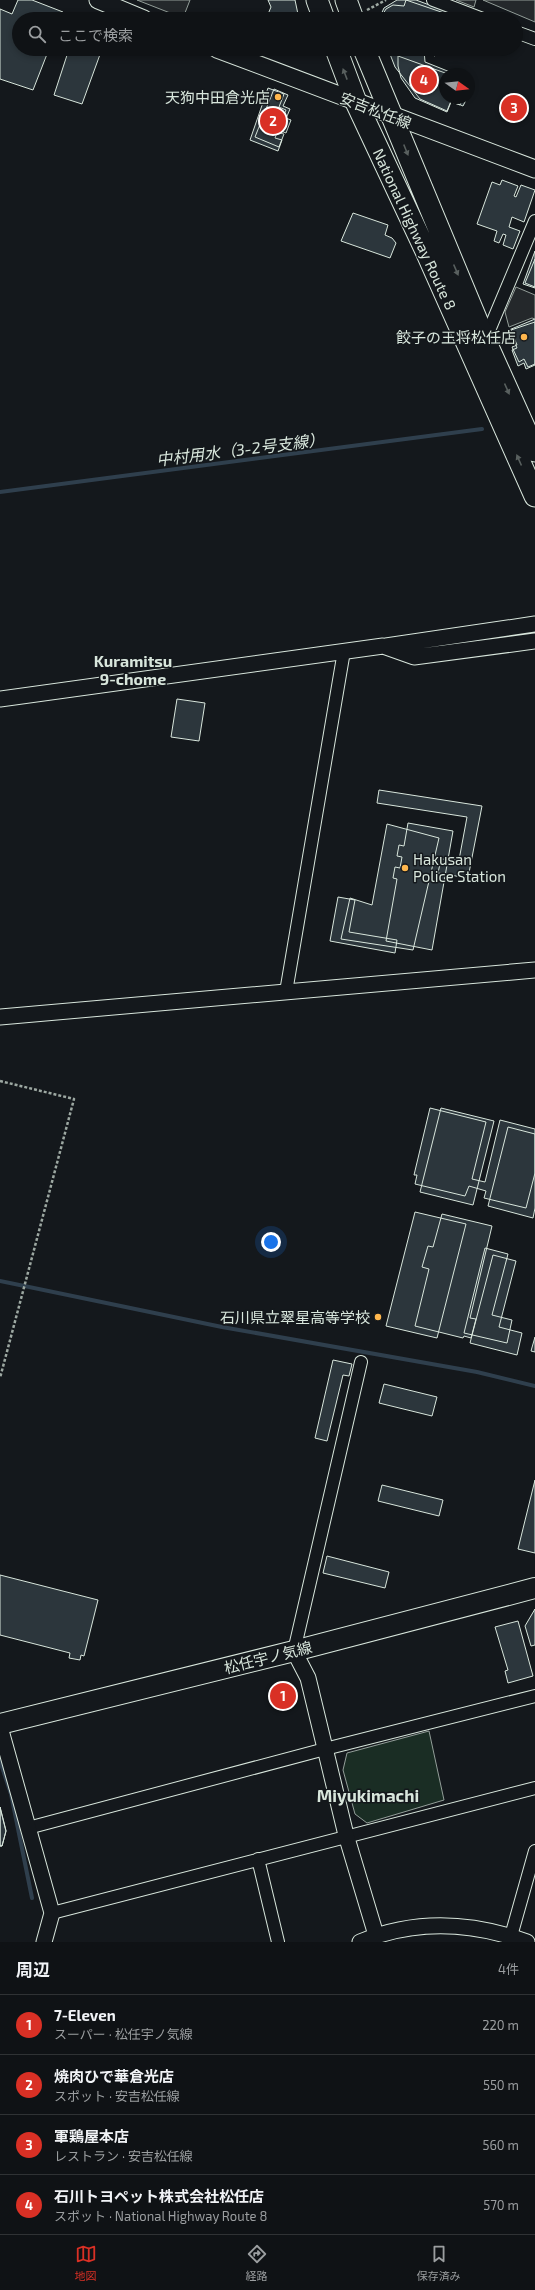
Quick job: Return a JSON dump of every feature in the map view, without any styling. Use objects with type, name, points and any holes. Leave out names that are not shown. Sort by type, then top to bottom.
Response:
[{"type":"highway","points":[[317,0],[321,12]]},
{"type":"highway","points":[[346,0],[356,12]]},
{"type":"highway","name":"National Highway Route 8","points":[[339,56],[356,102],[425,248],[535,496]]},
{"type":"highway","name":"National Highway Route 8","points":[[367,56],[485,340],[535,450]]},
{"type":"main road","points":[[107,2],[129,12]]},
{"type":"main road","name":"安吉松任線","points":[[235,56],[535,169]]},
{"type":"main road","name":"松任宇ノ気線","points":[[0,1724],[294,1651],[535,1588]]},
{"type":"street","points":[[433,0],[465,12]]},
{"type":"street","points":[[523,35],[535,39]]},
{"type":"street","points":[[485,340],[535,222]]},
{"type":"street","points":[[0,699],[535,624]]},
{"type":"street","points":[[383,646],[414,657],[535,641]]},
{"type":"street","points":[[286,992],[344,651]]},
{"type":"street","points":[[0,1017],[535,970]]},
{"type":"street","points":[[361,1362],[294,1651],[308,1678],[346,1836],[376,1935]]},
{"type":"street","points":[[28,1828],[325,1749],[535,1696]]},
{"type":"street","points":[[0,1727],[52,1913],[44,1942]]},
{"type":"street","points":[[52,1913],[535,1788]]},
{"type":"street","points":[[505,1937],[535,1851]]},
{"type":"street","points":[[258,1859],[278,1942]]},
{"type":"street","points":[[360,1942],[376,1935],[439,1924],[478,1928],[505,1937],[527,1942]]},
{"type":"path","points":[[364,12],[386,0]]},
{"type":"path","points":[[0,1081],[74,1099],[0,1378]]},
{"type":"green space","points":[[429,1731],[444,1800],[367,1823],[355,1814],[343,1770],[347,1753]]},
{"type":"shaded area","points":[[137,0],[190,0],[185,12],[168,12]]},
{"type":"shaded area","points":[[456,0],[476,0],[474,7]]},
{"type":"shaded area","points":[[483,0],[535,0],[535,22],[523,17],[523,12],[511,12]]},
{"type":"shaded area","points":[[516,287],[535,295],[535,319],[532,318],[509,327],[505,312]]},
{"type":"building","points":[[18,0],[32,0],[63,12],[13,12]]},
{"type":"building","points":[[268,0],[295,0],[298,12],[269,12],[271,7]]},
{"type":"building","points":[[397,0],[416,0],[448,12],[382,12],[384,8]]},
{"type":"building","points":[[406,0],[441,12],[384,12],[386,9],[393,5],[404,6]]},
{"type":"building","points":[[0,9],[12,14],[12,56],[46,56],[33,90],[0,79]]},
{"type":"building","points":[[67,56],[99,56],[82,104],[54,95]]},
{"type":"building","points":[[391,56],[424,56],[425,62],[440,68],[439,104],[450,104],[447,111],[420,99],[395,67]]},
{"type":"building","points":[[398,56],[439,71],[439,104],[450,104],[447,112],[415,98],[401,78],[398,66]]},
{"type":"building","points":[[268,88],[284,94],[279,107],[286,110],[283,117],[291,120],[286,133],[278,130],[275,138],[282,140],[278,151],[250,140]]},
{"type":"building","points":[[274,89],[288,95],[283,106],[290,109],[280,133],[284,134],[279,147],[255,137]]},
{"type":"building","points":[[502,180],[518,186],[514,196],[516,197],[521,185],[535,190],[524,222],[512,217],[509,227],[520,231],[513,249],[503,245],[506,235],[503,234],[499,243],[494,241],[497,231],[477,224],[492,182],[500,185]]},
{"type":"building","points":[[353,213],[388,225],[385,235],[392,238],[396,243],[390,258],[341,241]]},
{"type":"building","points":[[535,251],[535,288],[523,284]]},
{"type":"building","points":[[535,259],[535,287],[525,283]]},
{"type":"building","name":"餃子の王将松任店","points":[[535,319],[535,365],[526,369],[524,363],[518,366],[512,350],[517,348],[509,330]]},
{"type":"building","name":"餃子の王将松任店","points":[[535,322],[535,364],[528,367],[524,359],[519,362],[512,347],[517,345],[511,330]]},
{"type":"building","points":[[177,699],[205,703],[199,741],[171,737]]},
{"type":"building","points":[[379,790],[482,806],[468,878],[438,873],[441,859],[459,860],[467,817],[377,803]]},
{"type":"building","points":[[408,823],[453,831],[432,950],[386,941],[397,879],[393,878],[395,867],[400,868],[402,857],[397,856],[399,845],[404,846]]},
{"type":"building","name":"Hakusan Police Station","points":[[387,824],[439,838],[413,950],[341,939],[350,898],[372,905]]},
{"type":"building","points":[[338,897],[355,900],[349,932],[397,940],[395,953],[330,941]]},
{"type":"building","points":[[430,1108],[486,1122],[472,1179],[485,1182],[500,1120],[535,1129],[535,1173],[526,1208],[484,1198],[486,1191],[469,1186],[465,1196],[415,1184],[417,1175],[414,1175]]},
{"type":"building","points":[[441,1108],[494,1121],[473,1205],[420,1192]]},
{"type":"building","points":[[508,1127],[535,1134],[535,1208],[533,1218],[488,1206]]},
{"type":"building","points":[[415,1212],[466,1224],[437,1338],[386,1326]]},
{"type":"building","points":[[442,1214],[492,1226],[470,1318],[476,1319],[471,1338],[464,1336],[463,1338],[415,1326],[429,1269],[422,1267],[428,1246],[433,1247]]},
{"type":"building","points":[[485,1248],[508,1254],[492,1315],[512,1320],[507,1343],[464,1333]]},
{"type":"building","points":[[493,1255],[516,1261],[499,1327],[522,1333],[517,1355],[470,1343]]},
{"type":"building","points":[[535,1337],[535,1352],[531,1351]]},
{"type":"building","points":[[333,1360],[352,1364],[349,1376],[343,1375],[327,1441],[315,1438]]},
{"type":"building","points":[[384,1384],[437,1397],[432,1416],[379,1403]]},
{"type":"building","points":[[535,1480],[535,1553],[518,1549]]},
{"type":"building","points":[[382,1485],[443,1500],[439,1516],[378,1501]]},
{"type":"building","points":[[327,1556],[389,1572],[385,1588],[323,1573]]},
{"type":"building","points":[[0,1575],[98,1600],[84,1656],[81,1655],[80,1660],[69,1658],[70,1653],[0,1635]]},
{"type":"building","points":[[535,1609],[535,1645],[531,1646],[525,1626]]},
{"type":"building","points":[[518,1621],[533,1676],[508,1683],[505,1671],[508,1670],[495,1627]]},
{"type":"building","points":[[0,1807],[6,1831],[2,1846],[0,1846]]},
{"type":"building","points":[[0,1807],[6,1831],[2,1846],[0,1846]]},
{"type":"waterway","name":"中村用水（3-2号支線）","points":[[0,492],[482,429]]},
{"type":"waterway","points":[[0,1281],[222,1327],[477,1372],[535,1386]]},
{"type":"waterway","points":[[0,1761],[11,1794],[32,1898]]},
{"type":"place","name":"石川トヨペット株式会社松任店","points":[[424,80]]},
{"type":"place","name":"天狗中田倉光店","points":[[278,97]]},
{"type":"place","name":"軍鶏屋本店","points":[[514,108]]},
{"type":"place","name":"焼肉ひで華倉光店","points":[[273,121]]},
{"type":"place","name":"餃子の王将松任店","points":[[524,337]]},
{"type":"place","name":"Hakusan Police Station","points":[[405,868]]},
{"type":"place","name":"石川県立翠星高等学校","points":[[378,1317]]},
{"type":"place","name":"7-Eleven","points":[[283,1696]]},
{"type":"district","name":"Kuramitsu 9-chome","points":[[133,669]]},
{"type":"district","name":"Miyukimachi","points":[[368,1795]]}]
